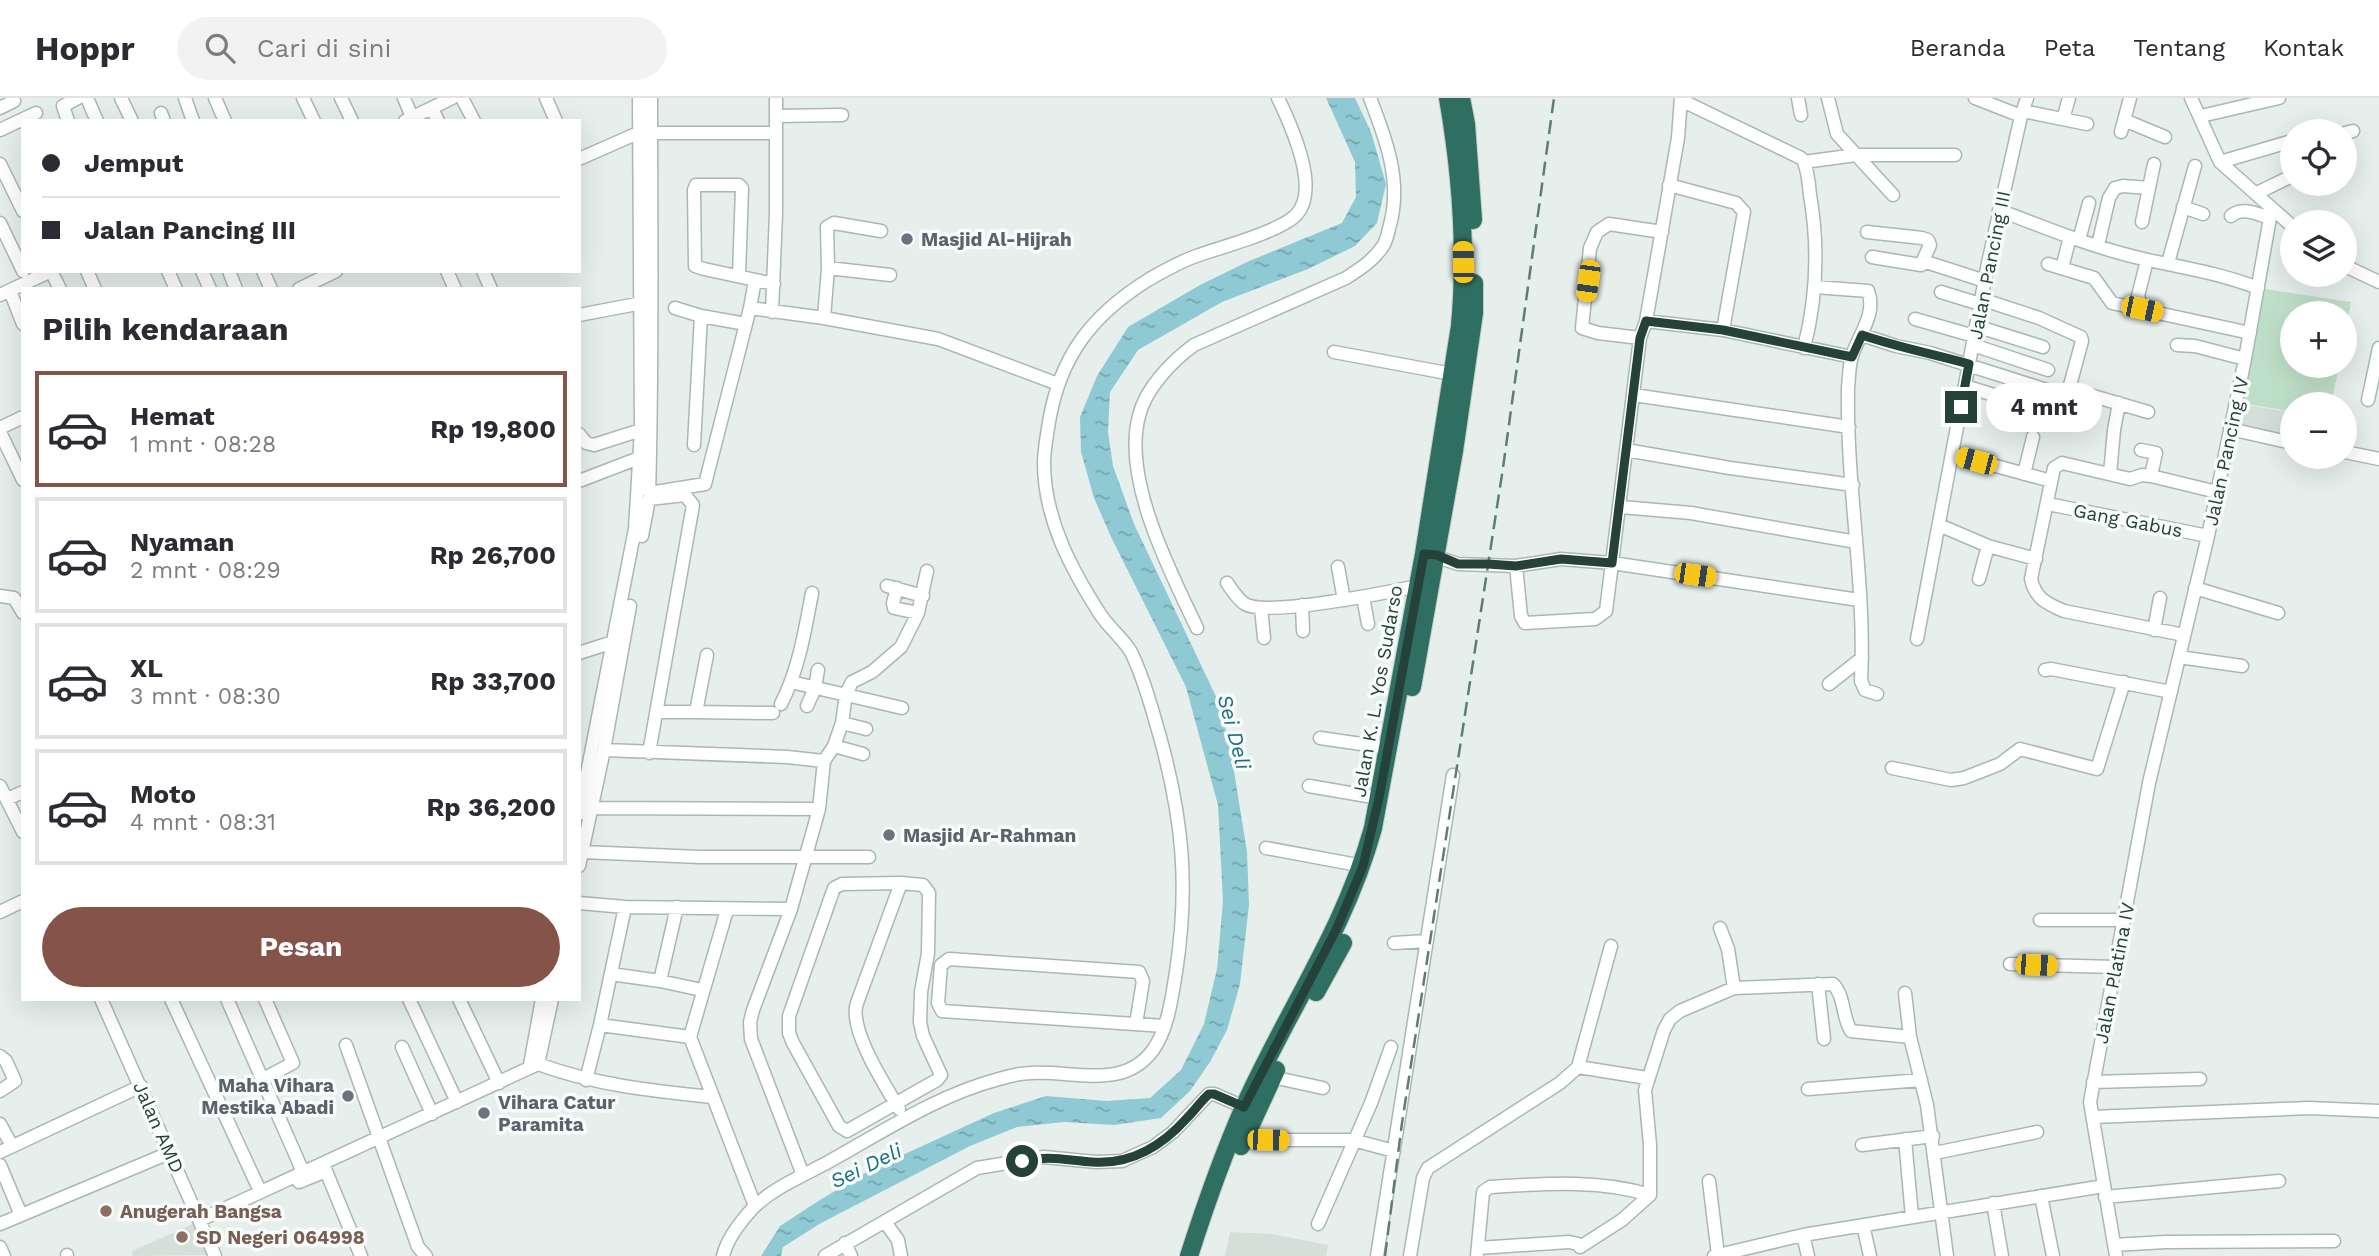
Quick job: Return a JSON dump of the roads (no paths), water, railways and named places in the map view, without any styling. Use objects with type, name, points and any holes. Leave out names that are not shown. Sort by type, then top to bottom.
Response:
[{"type":"highway","name":"Jalan K. L. Yos Sudarso","points":[[1200,1256],[1209,1213],[1244,1107],[1336,930],[1363,866],[1379,798],[1418,586],[1430,555],[1463,289],[1461,210],[1448,98]]},
{"type":"highway","name":"Jalan K. L. Yos Sudarso","points":[[1189,1256],[1272,1077],[1341,946],[1377,857],[1386,827],[1430,555],[1474,313],[1472,195],[1461,98]]},
{"type":"street","points":[[67,119],[63,106],[78,98]]},
{"type":"street","points":[[87,98],[96,119]]},
{"type":"street","points":[[121,98],[131,119]]},
{"type":"street","points":[[185,98],[192,119]]},
{"type":"street","points":[[215,98],[224,119]]},
{"type":"street","points":[[303,98],[313,119]]},
{"type":"street","points":[[341,98],[351,119]]},
{"type":"street","points":[[404,98],[409,119],[452,98]]},
{"type":"street","points":[[462,98],[473,119]]},
{"type":"street","points":[[547,98],[555,119]]},
{"type":"street","points":[[639,98],[645,133],[653,369],[649,493],[705,484],[755,280]]},
{"type":"street","points":[[581,857],[585,811],[613,642],[633,551],[641,430],[645,133],[651,98]]},
{"type":"street","points":[[772,312],[776,98]]},
{"type":"street","points":[[723,1256],[733,1234],[755,1206],[803,1175],[906,1119],[970,1088],[1000,1079],[1029,1073],[1084,1077],[1121,1073],[1140,1063],[1159,1041],[1173,991],[1183,915],[1184,863],[1172,780],[1151,705],[1130,652],[1102,617],[1063,547],[1049,506],[1044,480],[1044,456],[1053,398],[1058,384],[1078,342],[1101,315],[1129,292],[1187,259],[1284,223],[1299,213],[1305,195],[1304,170],[1292,125],[1278,98]]},
{"type":"street","points":[[1197,628],[1173,577],[1140,487],[1135,460],[1139,415],[1147,397],[1173,362],[1194,345],[1346,278],[1367,265],[1385,244],[1393,214],[1393,181],[1388,143],[1370,98]]},
{"type":"street","points":[[1798,98],[1801,115]]},
{"type":"street","points":[[1828,98],[1837,134],[1893,195]]},
{"type":"street","points":[[2063,119],[2069,98]]},
{"type":"street","points":[[2130,98],[2122,126],[2165,137]]},
{"type":"street","points":[[2191,98],[2220,162],[2237,179],[2257,193],[2270,213]]},
{"type":"street","points":[[2201,116],[2279,98]]},
{"type":"street","points":[[0,108],[15,99]]},
{"type":"street","points":[[1516,566],[1521,616],[1525,623],[1585,621],[1602,616],[1606,611],[1640,338],[1646,321],[1662,232],[1678,138],[1681,99],[1801,158],[1804,162],[1812,204],[1816,254],[1813,314],[1804,348]]},
{"type":"street","points":[[1978,100],[1999,108],[2024,108],[2087,124]]},
{"type":"street","points":[[432,108],[437,119]]},
{"type":"street","name":"Jalan Pancing III","points":[[1917,639],[1988,263],[2024,108]]},
{"type":"street","points":[[23,119],[36,113]]},
{"type":"street","points":[[776,116],[842,115]]},
{"type":"street","points":[[0,130],[21,120]]},
{"type":"street","points":[[581,158],[645,133],[776,133]]},
{"type":"street","points":[[2220,162],[2280,144]]},
{"type":"street","points":[[1804,162],[1857,155],[1955,155]]},
{"type":"street","points":[[0,164],[21,207]]},
{"type":"street","points":[[2142,222],[2154,164]]},
{"type":"street","points":[[2168,263],[2195,166]]},
{"type":"street","points":[[2257,193],[2280,182]]},
{"type":"street","points":[[739,276],[742,188],[739,185],[696,186],[695,266],[774,284]]},
{"type":"street","points":[[1669,185],[1736,203],[1744,212],[1723,330]]},
{"type":"street","points":[[2098,245],[2112,191],[2123,186],[2149,188]]},
{"type":"street","points":[[2062,268],[2089,203]]},
{"type":"street","points":[[2183,207],[2203,214]]},
{"type":"street","points":[[1999,211],[2147,260],[2227,276],[2258,288]]},
{"type":"street","points":[[2231,216],[2236,211],[2244,211],[2270,213],[2280,219]]},
{"type":"street","name":"Jalan Pancing IV","points":[[2171,692],[2208,536],[2245,359],[2270,213]]},
{"type":"street","points":[[0,223],[21,267]]},
{"type":"street","points":[[824,318],[828,226],[834,223],[881,231]]},
{"type":"street","points":[[1640,338],[1582,328],[1590,248],[1597,232],[1609,224],[1662,232]]},
{"type":"street","points":[[1867,232],[1926,239],[1930,245],[1921,265],[1872,257]]},
{"type":"street","points":[[2142,309],[2138,296],[2147,260]]},
{"type":"street","points":[[1923,261],[1985,281]]},
{"type":"street","points":[[2048,264],[2094,278],[2112,303],[2250,333]]},
{"type":"street","points":[[828,268],[890,275]]},
{"type":"street","points":[[2357,272],[2379,282]]},
{"type":"street","points":[[21,321],[5,293],[26,278],[44,273]]},
{"type":"street","points":[[316,285],[333,273]]},
{"type":"street","points":[[1815,286],[1868,291],[1871,300],[1862,335],[1852,357],[1848,388],[1862,686],[1865,690],[1877,694]]},
{"type":"street","points":[[1862,335],[1969,364],[2069,397],[2081,337],[2039,318],[1941,292]]},
{"type":"street","points":[[581,315],[642,303]]},
{"type":"street","points":[[675,308],[746,324]]},
{"type":"street","points":[[750,308],[824,318],[938,339],[1058,384]]},
{"type":"street","points":[[694,445],[701,316]]},
{"type":"street","points":[[1915,319],[1974,336],[2043,347]]},
{"type":"street","points":[[1646,321],[1723,330],[1852,357]]},
{"type":"street","points":[[1974,336],[2048,370]]},
{"type":"street","points":[[2177,345],[2195,346],[2245,359]]},
{"type":"street","points":[[2368,400],[2379,348]]},
{"type":"street","points":[[1334,352],[1452,374]]},
{"type":"street","points":[[1965,386],[1997,396]]},
{"type":"street","points":[[2070,389],[2148,412]]},
{"type":"street","points":[[1634,395],[1849,427]]},
{"type":"street","points":[[2110,474],[2119,403]]},
{"type":"street","points":[[21,418],[1,425],[21,475]]},
{"type":"street","points":[[2230,429],[2280,440]]},
{"type":"street","points":[[581,437],[586,443],[594,445],[641,430]]},
{"type":"street","points":[[2024,474],[2033,437]]},
{"type":"street","points":[[1626,450],[1721,467],[1853,485]]},
{"type":"street","points":[[2141,450],[2156,453],[2151,476]]},
{"type":"street","points":[[1952,454],[2051,481]]},
{"type":"street","points":[[2357,454],[2379,459]]},
{"type":"street","points":[[581,480],[639,458]]},
{"type":"street","points":[[2184,635],[2064,611],[2048,605],[2033,588],[2031,579],[2054,468],[2062,463],[2130,479],[2141,475],[2151,476],[2217,492]]},
{"type":"street","points":[[585,811],[604,750],[649,499],[685,495],[693,505],[649,752]]},
{"type":"street","name":"Gang Gabus","points":[[2048,504],[2208,536]]},
{"type":"street","points":[[1621,507],[1690,513],[1856,542]]},
{"type":"street","points":[[1939,525],[1988,546],[2036,559]]},
{"type":"street","points":[[1979,579],[1988,546]]},
{"type":"street","points":[[1430,555],[1458,564],[1516,566],[1561,559],[1612,563],[1859,600]]},
{"type":"street","points":[[1338,567],[1344,600]]},
{"type":"street","points":[[803,1175],[756,1054],[750,1028],[753,1010],[791,909],[819,809],[824,761],[834,746],[842,723],[846,694],[852,682],[872,672],[901,648],[918,613],[928,571]]},
{"type":"street","points":[[1227,583],[1242,603],[1261,608],[1344,600],[1418,586]]},
{"type":"street","points":[[918,613],[894,608],[892,587],[923,596]]},
{"type":"street","points":[[2195,588],[2278,613]]},
{"type":"street","points":[[657,712],[777,708],[791,682],[812,593]]},
{"type":"street","points":[[0,596],[14,598],[21,610]]},
{"type":"street","points":[[1363,597],[1368,624]]},
{"type":"street","points":[[2154,630],[2160,598]]},
{"type":"street","points":[[1302,605],[1303,631]]},
{"type":"street","points":[[1261,608],[1264,638]]},
{"type":"street","points":[[581,652],[613,642]]},
{"type":"street","points":[[696,712],[707,655]]},
{"type":"street","points":[[2179,657],[2242,666]]},
{"type":"street","points":[[1829,684],[1862,658]]},
{"type":"street","points":[[807,705],[815,688],[818,670]]},
{"type":"street","points":[[2045,670],[2171,692]]},
{"type":"street","points":[[791,682],[902,708]]},
{"type":"street","points":[[1892,768],[1951,780],[1964,778],[2000,764],[2020,749],[2097,769],[2124,682]]},
{"type":"street","name":"Jalan Platina IV","points":[[2115,1251],[2090,1102],[2149,783],[2171,692]]},
{"type":"street","points":[[842,723],[866,729]]},
{"type":"street","points":[[1320,738],[1388,748]]},
{"type":"street","points":[[834,746],[863,754]]},
{"type":"street","points":[[604,750],[787,757],[824,761]]},
{"type":"street","points":[[1377,1256],[1453,775]]},
{"type":"street","points":[[1309,786],[1379,798]]},
{"type":"street","points":[[21,792],[3,794],[21,828]]},
{"type":"street","points":[[585,811],[819,809]]},
{"type":"street","points":[[1266,848],[1363,866]]},
{"type":"street","points":[[582,852],[700,857],[869,857]]},
{"type":"street","points":[[901,883],[854,1016],[860,1037],[906,1119]]},
{"type":"street","points":[[842,884],[923,885],[929,892],[928,953],[920,1015],[923,1036],[941,1072],[937,1080],[896,1103],[850,1130],[842,1129],[793,1043],[788,1022],[834,888],[842,884]]},
{"type":"street","points":[[0,912],[21,902]]},
{"type":"street","points":[[581,903],[625,907],[791,909]]},
{"type":"street","points":[[586,1080],[625,907]]},
{"type":"street","points":[[660,981],[677,907]]},
{"type":"street","points":[[727,909],[690,1037],[755,1206]]},
{"type":"street","points":[[2040,920],[2124,920]]},
{"type":"street","points":[[1720,928],[1728,949],[1734,988]]},
{"type":"street","points":[[1394,943],[1427,941]]},
{"type":"street","points":[[1410,1256],[1423,1178],[1428,1168],[1560,1083],[1578,1067],[1611,946]]},
{"type":"street","points":[[1136,1024],[1143,981],[1139,972],[949,959],[941,965],[938,1003],[942,1011],[1164,1026]]},
{"type":"street","points":[[2010,964],[2115,967]]},
{"type":"street","points":[[611,974],[702,990]]},
{"type":"street","points":[[1818,984],[1824,1039]]},
{"type":"street","points":[[1650,1195],[1593,1184],[1490,1186],[1483,1192],[1478,1252],[1569,1242],[1578,1244],[1580,1252],[1650,1195],[1650,1145],[1645,1090],[1647,1078],[1670,1019],[1693,1004],[1734,988],[1818,984],[1836,986],[1851,1031],[1910,1037]]},
{"type":"street","points":[[1905,993],[1910,1037],[1933,1136],[1947,1256]]},
{"type":"street","name":"Jalan AMD","points":[[102,1001],[215,1256]]},
{"type":"street","points":[[172,1001],[260,1191]]},
{"type":"street","points":[[228,1001],[301,1177]]},
{"type":"street","points":[[261,1080],[293,1063],[266,1001]]},
{"type":"street","points":[[409,1001],[457,1102]]},
{"type":"street","points":[[460,1001],[499,1083]]},
{"type":"street","points":[[534,1066],[542,1001]]},
{"type":"street","points":[[534,1066],[551,1001]]},
{"type":"street","points":[[600,1025],[690,1037]]},
{"type":"street","points":[[346,1045],[418,1247],[426,1256]]},
{"type":"street","points":[[402,1047],[432,1114]]},
{"type":"street","points":[[1318,1224],[1371,1103],[1391,1048]]},
{"type":"street","points":[[0,1056],[6,1061],[15,1081],[0,1091]]},
{"type":"street","points":[[301,1177],[378,1136],[534,1066],[586,1080],[657,1092],[712,1097]]},
{"type":"street","points":[[1578,1067],[1647,1078]]},
{"type":"street","points":[[1272,1077],[1323,1088]]},
{"type":"street","points":[[2093,1082],[2200,1079]]},
{"type":"street","points":[[1808,1089],[1921,1080]]},
{"type":"street","points":[[0,1124],[6,1149],[141,1086]]},
{"type":"street","points":[[825,1256],[978,1168],[1044,1157],[1096,1162],[1122,1161],[1153,1147],[1173,1132],[1210,1094],[1244,1107]]},
{"type":"street","points":[[2092,1117],[2309,1108],[2379,1111]]},
{"type":"street","points":[[1935,1153],[2037,1132]]},
{"type":"street","points":[[1862,1144],[1933,1136]]},
{"type":"street","points":[[1905,1139],[1912,1217]]},
{"type":"street","points":[[1244,1140],[1353,1140],[1394,1151]]},
{"type":"street","points":[[0,1224],[169,1153]]},
{"type":"street","points":[[0,1165],[21,1215]]},
{"type":"street","points":[[200,1220],[260,1191],[326,1171],[361,1256]]},
{"type":"street","points":[[1709,1181],[1716,1255],[1764,1250],[1803,1235],[2041,1196],[2279,1181]]},
{"type":"street","points":[[2041,1196],[2053,1256]]},
{"type":"street","points":[[1993,1203],[2002,1256]]},
{"type":"street","points":[[884,1222],[895,1233],[901,1256]]},
{"type":"street","points":[[1863,1225],[1870,1256]]},
{"type":"street","points":[[1803,1235],[1808,1256]]},
{"type":"street","points":[[2115,1251],[2165,1242],[2334,1241]]},
{"type":"street","points":[[845,1243],[851,1256]]},
{"type":"street","points":[[0,1247],[4,1256]]},
{"type":"water","points":[[1326,98],[1355,98],[1371,132],[1386,184],[1377,223],[1355,246],[1308,269],[1222,302],[1138,350],[1110,392],[1108,432],[1113,466],[1134,524],[1221,707],[1233,765],[1247,852],[1249,905],[1240,984],[1227,1030],[1190,1091],[1161,1118],[1114,1125],[1064,1122],[1017,1127],[970,1146],[821,1223],[783,1247],[781,1256],[761,1256],[780,1226],[820,1200],[870,1170],[994,1113],[1046,1096],[1107,1101],[1150,1098],[1181,1070],[1204,1024],[1217,969],[1223,901],[1218,805],[1186,687],[1094,498],[1081,452],[1080,417],[1097,376],[1128,327],[1200,285],[1247,262],[1342,223],[1356,197],[1355,162]]},
{"type":"railway","points":[[1385,1256],[1402,1123],[1503,468],[1554,98]]},
{"type":"place","name":"Masjid Al-Hijrah","points":[[907,239]]},
{"type":"place","name":"Masjid Ar-Rahman","points":[[889,835]]},
{"type":"place","name":"Maha Vihara Mestika Abadi","points":[[348,1096]]},
{"type":"place","name":"Vihara Catur Paramita","points":[[484,1113]]},
{"type":"place","name":"Anugerah Bangsa","points":[[106,1211]]},
{"type":"place","name":"SD Negeri 064998","points":[[182,1237]]},
{"type":"water label","name":"Sei Deli","points":[[1234,732]]},
{"type":"water label","name":"Sei Deli","points":[[866,1166]]}]
